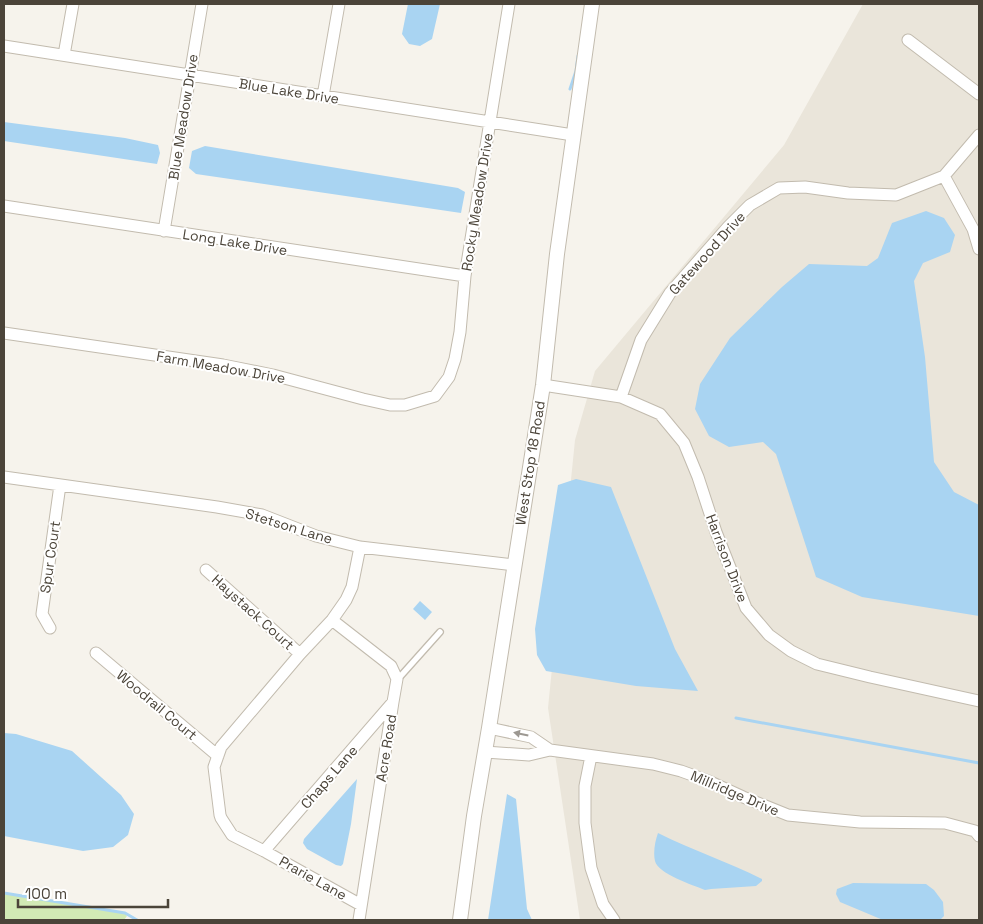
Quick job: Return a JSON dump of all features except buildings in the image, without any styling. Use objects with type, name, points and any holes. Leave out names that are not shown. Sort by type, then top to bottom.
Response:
[{"type":"street","points":[[64,55],[73,4]]},
{"type":"street","name":"Blue Meadow Drive","points":[[164,231],[202,4]]},
{"type":"street","points":[[323,96],[339,4]]},
{"type":"street","name":"Rocky Meadow Drive","points":[[435,396],[449,377],[455,359],[460,332],[465,276],[509,4]]},
{"type":"street","name":"West Stop 18 Road","points":[[460,920],[474,816],[542,385],[557,254],[592,4]]},
{"type":"street","points":[[908,40],[979,94]]},
{"type":"street","name":"Blue Lake Drive","points":[[4,46],[573,136]]},
{"type":"street","name":"Gatewood Drive","points":[[621,397],[641,340],[670,293],[750,205],[779,188],[806,186],[848,193],[896,195],[944,176],[979,135]]},
{"type":"street","points":[[944,176],[973,229],[979,249]]},
{"type":"street","name":"Long Lake Drive","points":[[4,206],[465,276]]},
{"type":"street","name":"Farm Meadow Drive","points":[[4,333],[223,365],[273,375],[364,400],[390,405],[405,405],[435,396]]},
{"type":"street","name":"Harrison Drive","points":[[542,385],[621,397],[660,414],[684,444],[746,608],[769,635],[791,651],[817,664],[870,678],[979,701]]},
{"type":"street","name":"Stetson Lane","points":[[4,477],[262,515],[316,536],[360,547],[514,565]]},
{"type":"street","name":"Spur Court","points":[[50,628],[42,614],[60,485]]},
{"type":"street","points":[[264,851],[232,835],[221,818],[214,767],[221,747],[300,654],[332,620],[346,600],[352,587],[360,547]]},
{"type":"street","name":"Haystack Court","points":[[206,570],[300,654]]},
{"type":"street","points":[[332,620],[391,666],[397,679]]},
{"type":"street","name":"Woodrail Court","points":[[96,653],[218,756]]},
{"type":"street","name":"Acre Road","points":[[359,920],[397,679]]},
{"type":"street","name":"Chaps Lane","points":[[264,851],[393,702]]},
{"type":"street","name":"Millridge Drive","points":[[489,728],[532,736],[550,750]]},
{"type":"street","name":"Millridge Drive","points":[[485,752],[529,755],[550,750],[653,764],[706,780],[743,798],[788,815],[860,822],[945,823],[975,831],[979,836]]},
{"type":"street","points":[[591,756],[584,786],[585,823],[591,868],[602,904],[614,920]]},
{"type":"street","name":"Prarie Lane","points":[[264,851],[361,905]]},
{"type":"lane","points":[[397,679],[440,632]]},
{"type":"shaded area","points":[[863,4],[979,4],[979,920],[580,920],[548,708],[575,440],[595,371],[784,145]]},
{"type":"green space","points":[[4,893],[125,913],[127,916],[124,920],[4,920]]},
{"type":"water","points":[[408,4],[440,4],[432,39],[420,46],[409,44],[402,34]]},
{"type":"water","points":[[4,122],[125,138],[158,145],[160,153],[157,164],[4,141]]},
{"type":"water","points":[[205,146],[458,188],[465,192],[461,213],[196,174],[189,168],[192,151]]},
{"type":"water","points":[[926,211],[944,218],[955,235],[950,252],[923,263],[914,281],[925,357],[934,462],[954,492],[979,505],[979,616],[862,597],[816,577],[776,454],[763,442],[729,447],[709,436],[695,409],[700,384],[730,338],[782,287],[809,264],[867,266],[878,258],[892,223]]},
{"type":"water","points":[[576,479],[611,487],[675,649],[698,691],[636,686],[546,671],[537,655],[535,629],[558,485]]},
{"type":"water","points":[[420,601],[432,612],[425,620],[413,609]]},
{"type":"water","points":[[4,733],[16,734],[72,751],[121,795],[134,814],[128,835],[113,847],[83,851],[4,836]]},
{"type":"water","points":[[357,779],[343,864],[341,866],[336,865],[307,849],[303,843],[304,839]]},
{"type":"water","points":[[507,794],[516,799],[527,909],[532,920],[488,920]]},
{"type":"water","points":[[658,833],[762,879],[762,881],[756,886],[705,890],[677,879],[662,870],[655,861],[654,854]]},
{"type":"water","points":[[853,883],[926,884],[934,890],[943,902],[944,916],[940,920],[883,920],[840,902],[836,894],[837,889]]},
{"type":"waterway","points":[[570,89],[576,71],[578,56]]},
{"type":"waterway","points":[[736,718],[979,763]]},
{"type":"waterway","points":[[4,893],[125,913],[137,920]]}]
